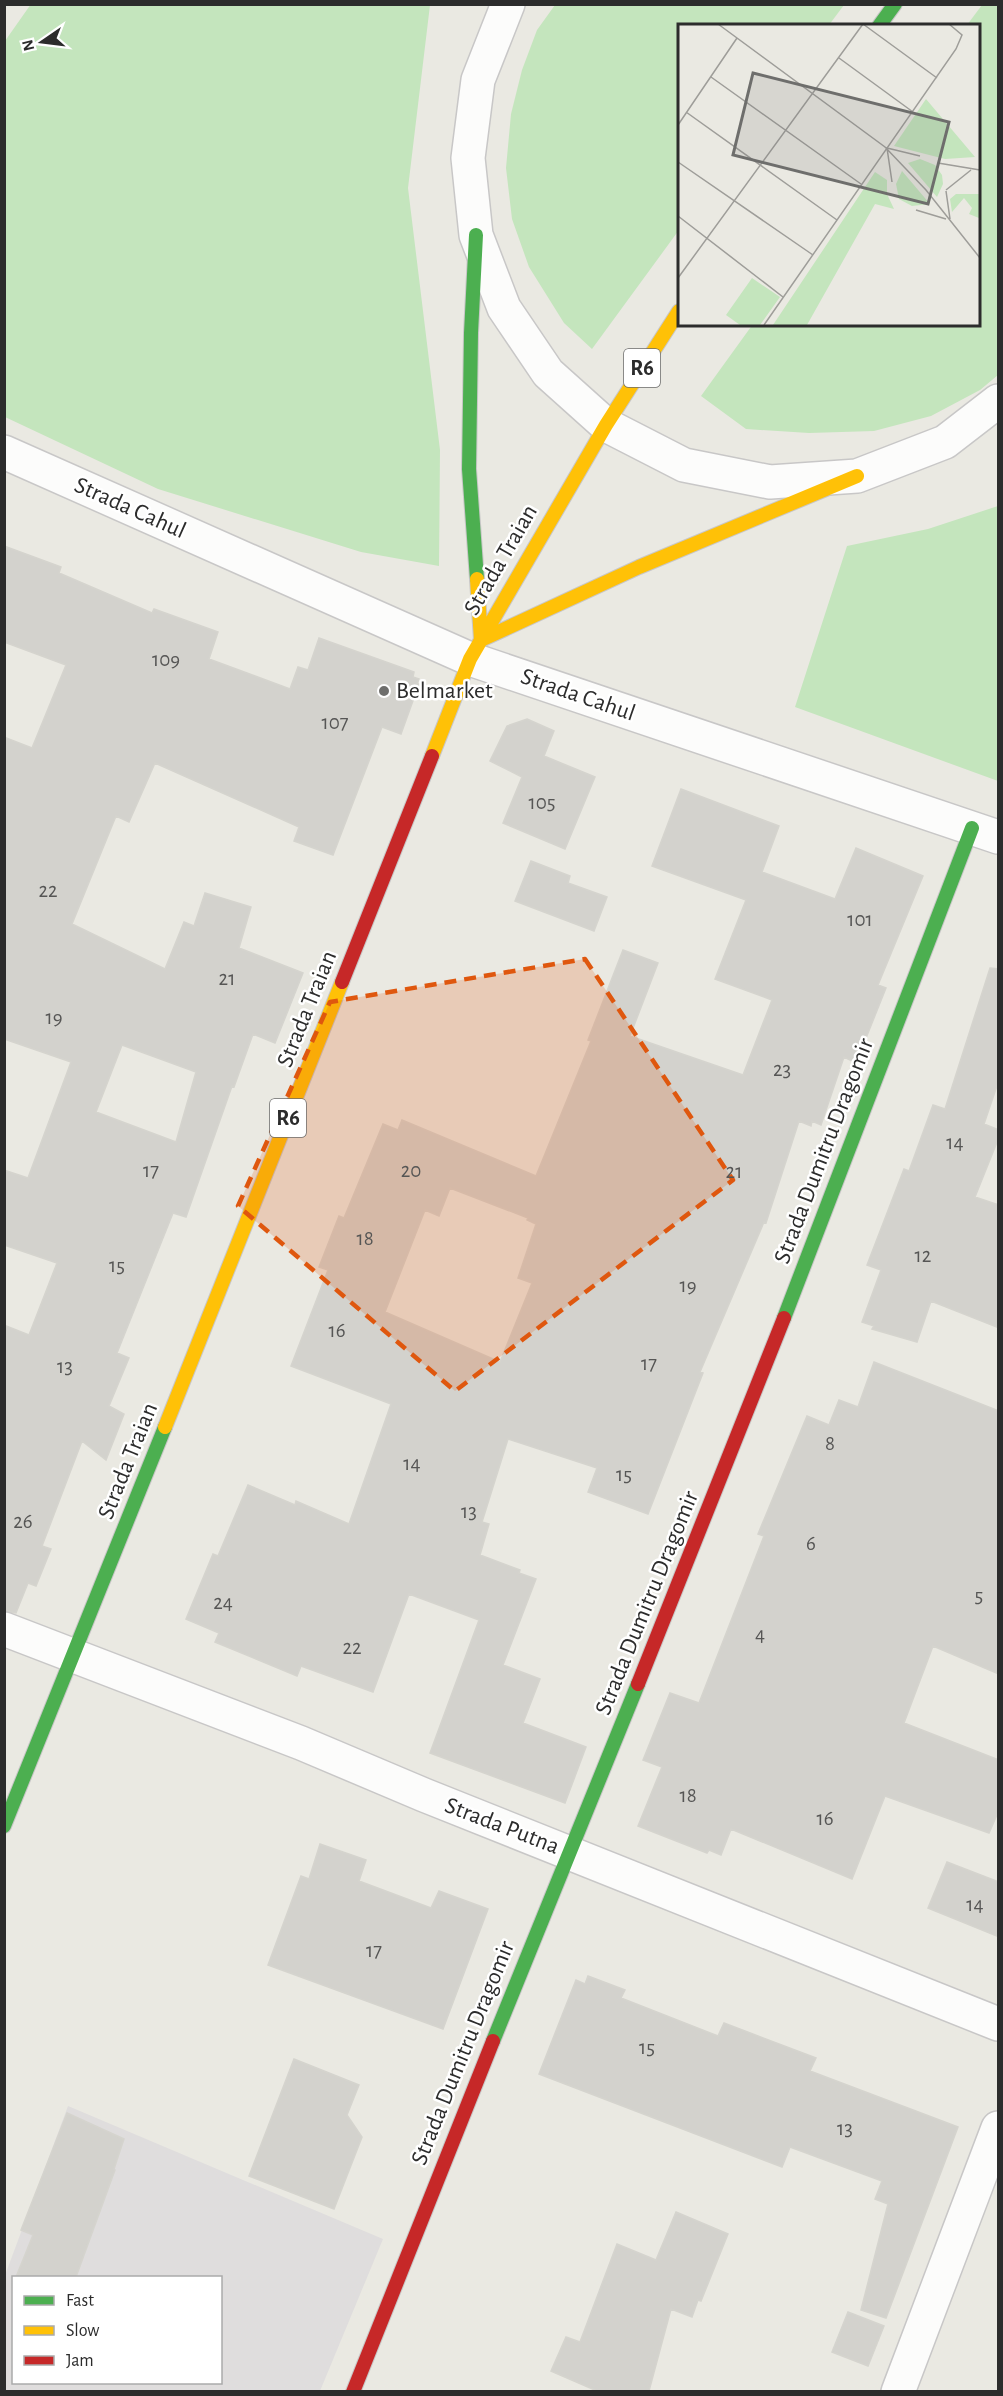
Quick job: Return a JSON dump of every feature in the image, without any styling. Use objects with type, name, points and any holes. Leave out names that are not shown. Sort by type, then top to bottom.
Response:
[{"type":"main road","points":[[880,24],[895,4]]},
{"type":"main road","points":[[476,235],[471,333],[469,469],[475,650],[639,567],[857,476]]},
{"type":"main road","name":"R6","points":[[606,425],[678,313]]},
{"type":"main road","name":"Strada Trаian","points":[[4,1826],[74,1657],[475,650],[606,425]]},
{"type":"main road","name":"Strada Dumitru Dragomir","points":[[353,2391],[569,1852],[985,832]]},
{"type":"street","points":[[507,6],[478,80],[468,158],[476,235],[504,308],[535,355],[548,373],[606,425],[684,465],[770,482],[857,476],[945,442],[999,401]]},
{"type":"street","name":"Strada Cahul","points":[[4,452],[475,650],[985,832]]},
{"type":"street","name":"Strada Putna","points":[[4,1629],[301,1743],[424,1795],[999,2024]]},
{"type":"street","points":[[898,2391],[999,2128]]},
{"type":"highlighted area","points":[[585,959],[733,1180],[455,1391],[238,1206],[330,1002]]},
{"type":"shaded area","points":[[68,2106],[383,2239],[320,2391],[5,2391],[4,2278]]},
{"type":"green space","points":[[31,4],[430,5],[408,188],[440,450],[439,566],[361,552],[158,489],[5,417],[5,41]]},
{"type":"green space","points":[[555,5],[844,5],[830,24],[678,24],[678,231],[592,349],[564,323],[529,267],[512,219],[506,168],[511,114],[522,70],[537,30]]},
{"type":"green space","points":[[982,5],[998,5],[998,375],[980,390],[931,416],[874,431],[809,433],[746,429],[701,396],[752,326],[979,326],[979,24],[968,24]]},
{"type":"green space","points":[[998,506],[998,781],[795,707],[847,546],[928,529]]},
{"type":"building","points":[[4,546],[61,567],[59,573],[152,613],[154,609],[218,632],[209,659],[290,689],[298,667],[308,670],[319,638],[414,672],[413,677],[419,679],[401,734],[382,727],[333,855],[294,841],[299,827],[155,763],[129,822],[116,816],[72,924],[165,969],[184,922],[194,926],[205,893],[251,907],[239,948],[303,973],[275,1043],[253,1034],[234,1087],[232,1086],[186,1217],[173,1213],[117,1353],[129,1358],[109,1406],[124,1414],[106,1460],[82,1441],[42,1546],[51,1549],[36,1586],[28,1583],[16,1613],[4,1611],[4,1325],[29,1335],[57,1263],[4,1245],[4,1170],[28,1178],[71,1062],[4,1039],[4,737],[32,748],[66,665],[4,642]],"holes":[[[122,1045],[196,1072],[176,1142],[96,1112]]]},
{"type":"building","points":[[527,719],[554,731],[544,756],[595,777],[565,849],[503,823],[522,777],[490,761],[507,726]]},
{"type":"building","points":[[681,789],[779,826],[762,872],[835,899],[856,848],[923,876],[878,985],[886,988],[856,1063],[844,1057],[821,1125],[812,1121],[811,1126],[799,1121],[766,1223],[764,1222],[700,1372],[703,1373],[648,1514],[588,1492],[597,1468],[508,1439],[482,1522],[489,1524],[480,1555],[520,1570],[519,1573],[536,1579],[503,1665],[540,1679],[523,1723],[586,1747],[565,1803],[430,1753],[479,1620],[409,1594],[373,1692],[301,1666],[297,1676],[215,1642],[219,1633],[186,1619],[213,1554],[218,1556],[248,1485],[295,1505],[296,1501],[349,1524],[391,1404],[291,1366],[328,1270],[319,1267],[339,1216],[344,1218],[383,1124],[398,1130],[402,1120],[536,1176],[591,1041],[588,1040],[623,950],[658,963],[630,1036],[743,1075],[772,1000],[715,979],[746,900],[652,866]],"holes":[[[450,1188],[528,1218],[527,1220],[536,1224],[518,1278],[532,1283],[500,1362],[385,1312],[425,1210],[439,1216]]]},
{"type":"building","points":[[531,861],[570,876],[568,883],[607,897],[594,931],[515,901]]},
{"type":"building","points":[[990,968],[999,969],[999,1080],[984,1124],[999,1130],[999,1137],[975,1197],[999,1205],[999,1328],[931,1301],[917,1342],[872,1329],[874,1326],[862,1322],[881,1270],[867,1265],[904,1169],[909,1171],[933,1105],[945,1109]]},
{"type":"building","points":[[874,1362],[999,1411],[999,1674],[933,1646],[904,1723],[999,1760],[999,1810],[989,1833],[885,1796],[852,1879],[731,1829],[721,1855],[709,1850],[707,1853],[638,1826],[662,1767],[643,1760],[670,1693],[699,1703],[764,1536],[758,1534],[807,1416],[829,1425],[839,1400],[858,1407]]},
{"type":"building","points":[[320,1844],[366,1860],[359,1881],[431,1908],[439,1891],[488,1909],[443,2029],[268,1965],[301,1876],[309,1879]]},
{"type":"building","points":[[947,1862],[999,1882],[999,1937],[928,1908]]},
{"type":"building","points":[[588,1976],[625,1990],[621,1998],[718,2036],[724,2023],[816,2058],[810,2071],[958,2127],[886,2318],[861,2310],[888,2204],[875,2199],[882,2181],[790,2147],[782,2167],[539,2074],[576,1980],[585,1984]]},
{"type":"building","points":[[294,2059],[359,2085],[347,2115],[362,2137],[334,2209],[249,2176]]},
{"type":"building","points":[[67,2113],[124,2139],[76,2276],[16,2276],[33,2235],[21,2230]]},
{"type":"building","points":[[676,2212],[728,2234],[701,2301],[698,2300],[692,2317],[671,2309],[649,2391],[597,2391],[551,2371],[566,2337],[580,2342],[617,2244],[656,2260]]},
{"type":"building","points":[[848,2312],[884,2326],[868,2366],[832,2352]]},
{"type":"traffic: fast","points":[[880,24],[895,4]]},
{"type":"traffic: fast","points":[[476,235],[471,333],[469,469],[477,579]]},
{"type":"traffic: fast","points":[[784,1318],[972,828]]},
{"type":"traffic: fast","points":[[4,1826],[165,1427]]},
{"type":"traffic: fast","points":[[493,2041],[638,1684]]},
{"type":"traffic: slow","points":[[432,756],[470,659],[606,425],[678,313]]},
{"type":"traffic: slow","points":[[477,579],[481,640],[639,567],[857,476]]},
{"type":"traffic: slow","points":[[165,1427],[342,982]]},
{"type":"traffic: jam","points":[[342,982],[432,756]]},
{"type":"traffic: jam","points":[[638,1684],[784,1318]]},
{"type":"traffic: jam","points":[[353,2392],[493,2041]]},
{"type":"place","name":"Belmarket","points":[[384,691]]}]
